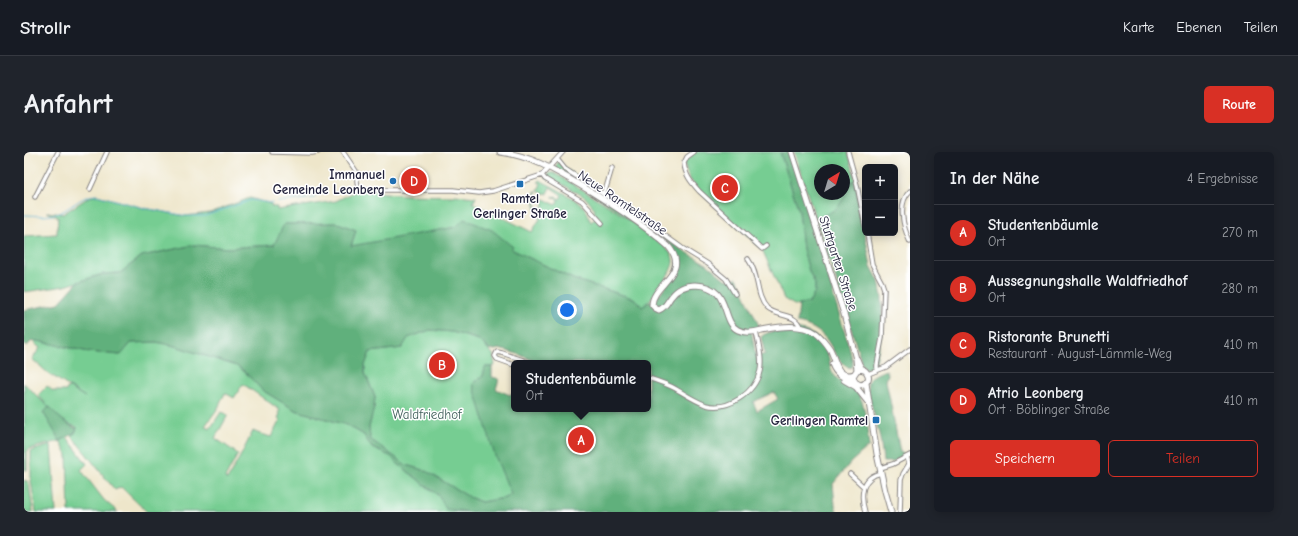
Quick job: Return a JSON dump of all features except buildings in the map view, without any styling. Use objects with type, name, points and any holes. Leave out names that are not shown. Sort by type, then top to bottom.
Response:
[{"type":"main road","name":"Neue Ramtelstraße","points":[[500,152],[523,157],[548,167],[615,207],[664,242],[671,249],[676,259],[675,267],[653,300],[652,305],[655,308],[659,310],[664,307],[672,296],[679,290],[694,285],[703,286],[713,291],[720,297],[734,327],[743,332],[780,327],[806,328],[815,333],[827,345],[839,371],[846,374],[855,372]]},
{"type":"main road","name":"Stuttgarter Straße","points":[[792,152],[840,302],[856,358],[863,370]]},
{"type":"main road","points":[[827,345],[834,370],[844,380],[856,387],[868,402]]},
{"type":"main road","name":"Stuttgarter Straße","points":[[855,372],[856,358]]},
{"type":"main road","points":[[854,380],[855,372],[863,370],[868,374],[866,383],[868,402],[880,470],[886,498],[891,512]]},
{"type":"main road","points":[[840,376],[854,380],[860,385],[868,402]]},
{"type":"main road","points":[[860,385],[866,383]]},
{"type":"street","points":[[35,197],[58,152]]},
{"type":"street","points":[[90,189],[107,152]]},
{"type":"street","points":[[272,152],[318,152]]},
{"type":"street","points":[[343,152],[356,170],[358,190],[453,190],[479,193],[493,191],[542,175],[563,152]]},
{"type":"street","points":[[694,152],[687,157],[684,163],[687,175],[692,184],[762,249],[766,246]]},
{"type":"street","points":[[848,152],[862,211]]},
{"type":"street","points":[[556,159],[566,168],[723,276],[735,294]]},
{"type":"street","points":[[603,193],[612,168]]},
{"type":"street","points":[[542,175],[545,179],[582,201],[602,223]]},
{"type":"street","points":[[910,191],[904,198],[903,208],[904,225],[910,242]]},
{"type":"street","points":[[867,236],[872,264],[884,289],[882,338],[876,365],[877,370]]},
{"type":"street","points":[[748,259],[755,271],[759,292],[766,306],[775,313],[795,320],[799,323],[800,327]]},
{"type":"street","points":[[651,379],[676,389],[694,400],[708,405],[723,406],[733,403],[750,389],[760,371],[761,360],[756,331]]},
{"type":"street","points":[[868,374],[886,367],[910,349]]},
{"type":"street","points":[[511,364],[497,359],[497,352],[523,360]]},
{"type":"street","points":[[865,512],[862,500],[864,486],[870,477],[880,470],[909,456],[909,464],[901,480],[900,512]]},
{"type":"street","points":[[850,474],[864,486]]},
{"type":"green space","points":[[694,152],[780,152],[799,211],[803,249],[809,271],[815,284],[815,292],[810,302],[796,306],[784,299],[762,249],[699,191],[689,178],[684,163]]},
{"type":"green space","points":[[780,152],[790,152],[819,240],[834,298],[849,346],[853,364],[851,368],[843,364],[837,357],[821,333],[806,325],[797,323],[799,305],[810,302],[815,292],[815,284],[809,271],[803,249],[799,211]]},
{"type":"green space","points":[[794,152],[848,152],[862,213],[815,217]]},
{"type":"green space","points":[[558,162],[673,244],[671,246],[555,168]]},
{"type":"green space","points":[[550,173],[554,173],[588,193],[657,238],[671,253],[673,261],[670,272],[656,293],[642,307],[635,299],[573,279],[511,249],[513,247],[456,227],[351,247],[356,230],[338,223],[285,224],[274,245],[226,248],[194,245],[142,256],[120,273],[103,274],[65,286],[24,292],[24,236],[57,234],[58,217],[47,212],[63,214],[89,197],[97,195],[144,208],[185,216],[210,213],[250,198],[271,204],[272,207],[277,207],[277,210],[336,201],[358,190],[405,195],[455,195],[476,197],[473,203],[532,232],[540,220],[536,210],[534,195],[535,191],[537,192],[536,195],[539,196],[536,198],[536,207],[544,208],[544,202],[541,202],[542,198],[556,205],[558,200],[553,196],[560,199],[562,195],[550,187],[548,194],[538,191],[541,183],[538,182],[540,180],[583,206],[588,213],[591,222],[595,219],[601,224],[603,223],[594,212],[595,209],[585,197],[551,178],[549,180],[546,178],[546,176]]},
{"type":"green space","points":[[852,180],[856,188],[862,219],[862,236],[865,236],[871,266],[879,281],[882,298],[882,331],[876,362],[871,369],[865,368],[862,365],[816,218],[834,210],[842,200],[850,200],[850,185]]},
{"type":"green space","points":[[464,219],[492,230],[513,247],[511,249],[573,279],[635,299],[642,307],[649,302],[655,302],[674,273],[678,259],[671,246],[673,244],[708,265],[726,280],[737,278],[760,328],[751,329],[756,357],[765,354],[761,337],[768,333],[791,329],[805,331],[817,337],[825,348],[833,374],[840,381],[854,389],[859,395],[865,412],[869,446],[851,462],[833,484],[837,512],[469,512],[446,509],[439,496],[390,456],[372,448],[364,435],[347,425],[295,410],[262,390],[245,372],[237,366],[175,346],[156,342],[131,343],[121,355],[89,352],[38,341],[32,341],[27,346],[24,343],[24,310],[59,303],[78,282],[103,274],[120,273],[142,256],[194,245],[227,248],[274,245],[284,224],[338,223],[356,230],[351,246],[456,227]],"holes":[[[430,330],[452,332],[479,340],[489,349],[499,349],[518,354],[532,360],[651,360],[651,412],[511,412],[511,394],[510,395],[496,389],[499,379],[492,377],[492,367],[485,367],[483,376],[473,384],[495,456],[511,494],[506,498],[481,502],[469,497],[426,471],[406,465],[370,439],[369,427],[375,397],[365,373],[365,365],[370,352],[402,348],[408,338]],[[774,392],[778,399],[757,411],[753,402]]]},
{"type":"green space","name":"Waldfriedhof","points":[[430,330],[452,332],[479,340],[493,354],[495,365],[492,367],[485,367],[483,376],[473,384],[511,494],[506,498],[481,502],[469,497],[426,471],[406,465],[370,439],[369,427],[375,397],[365,373],[365,365],[370,352],[402,348],[407,338]]},
{"type":"green space","points":[[32,341],[89,352],[120,355],[131,343],[156,342],[175,346],[237,366],[245,372],[262,390],[295,410],[347,425],[364,435],[372,448],[390,456],[439,496],[446,509],[469,512],[147,512],[121,487],[115,490],[71,435],[75,433],[77,427],[61,419],[38,395],[47,386],[53,391],[66,391],[68,387],[85,397],[48,373],[32,359],[40,348]],"holes":[[[243,384],[280,410],[278,413],[280,414],[278,418],[280,420],[271,437],[253,431],[227,480],[225,478],[238,454],[215,438],[228,415],[221,412],[210,429],[205,426],[218,408],[225,393],[234,398]]]},
{"type":"green space","points":[[886,370],[888,374],[886,381],[900,452],[906,455],[893,462],[883,462],[879,434],[867,387],[871,378]]},
{"type":"green space","points":[[24,383],[49,408],[61,441],[67,437],[87,464],[81,470],[104,500],[118,512],[69,512],[67,455],[60,441],[29,449],[27,452],[27,470],[25,470]]},
{"type":"green space","points":[[50,407],[65,422],[77,428],[75,433],[60,441],[43,412]]},
{"type":"green space","points":[[51,445],[56,512],[36,512],[31,481],[31,451]]},
{"type":"green space","points":[[24,480],[29,484],[33,512],[24,512]]},
{"type":"waterway","points":[[24,215],[43,216],[56,214],[92,195],[97,195],[144,208],[187,216],[205,216],[251,200],[272,203]]},
{"type":"waterway","points":[[278,202],[315,198]]},
{"type":"place","name":"Immanuel Gemeinde Leonberg","points":[[393,181]]},
{"type":"place","name":"Atrio Leonberg","points":[[414,181]]},
{"type":"place","name":"Ramtel Gerlinger Straße","points":[[520,184]]},
{"type":"place","name":"Ristorante Brunetti","points":[[725,188]]},
{"type":"place","name":"Aussegnungshalle Waldfriedhof","points":[[442,365]]},
{"type":"place","name":"Gerlingen Ramtel","points":[[876,420]]},
{"type":"place","name":"Studentenbäumle","points":[[581,440]]}]
